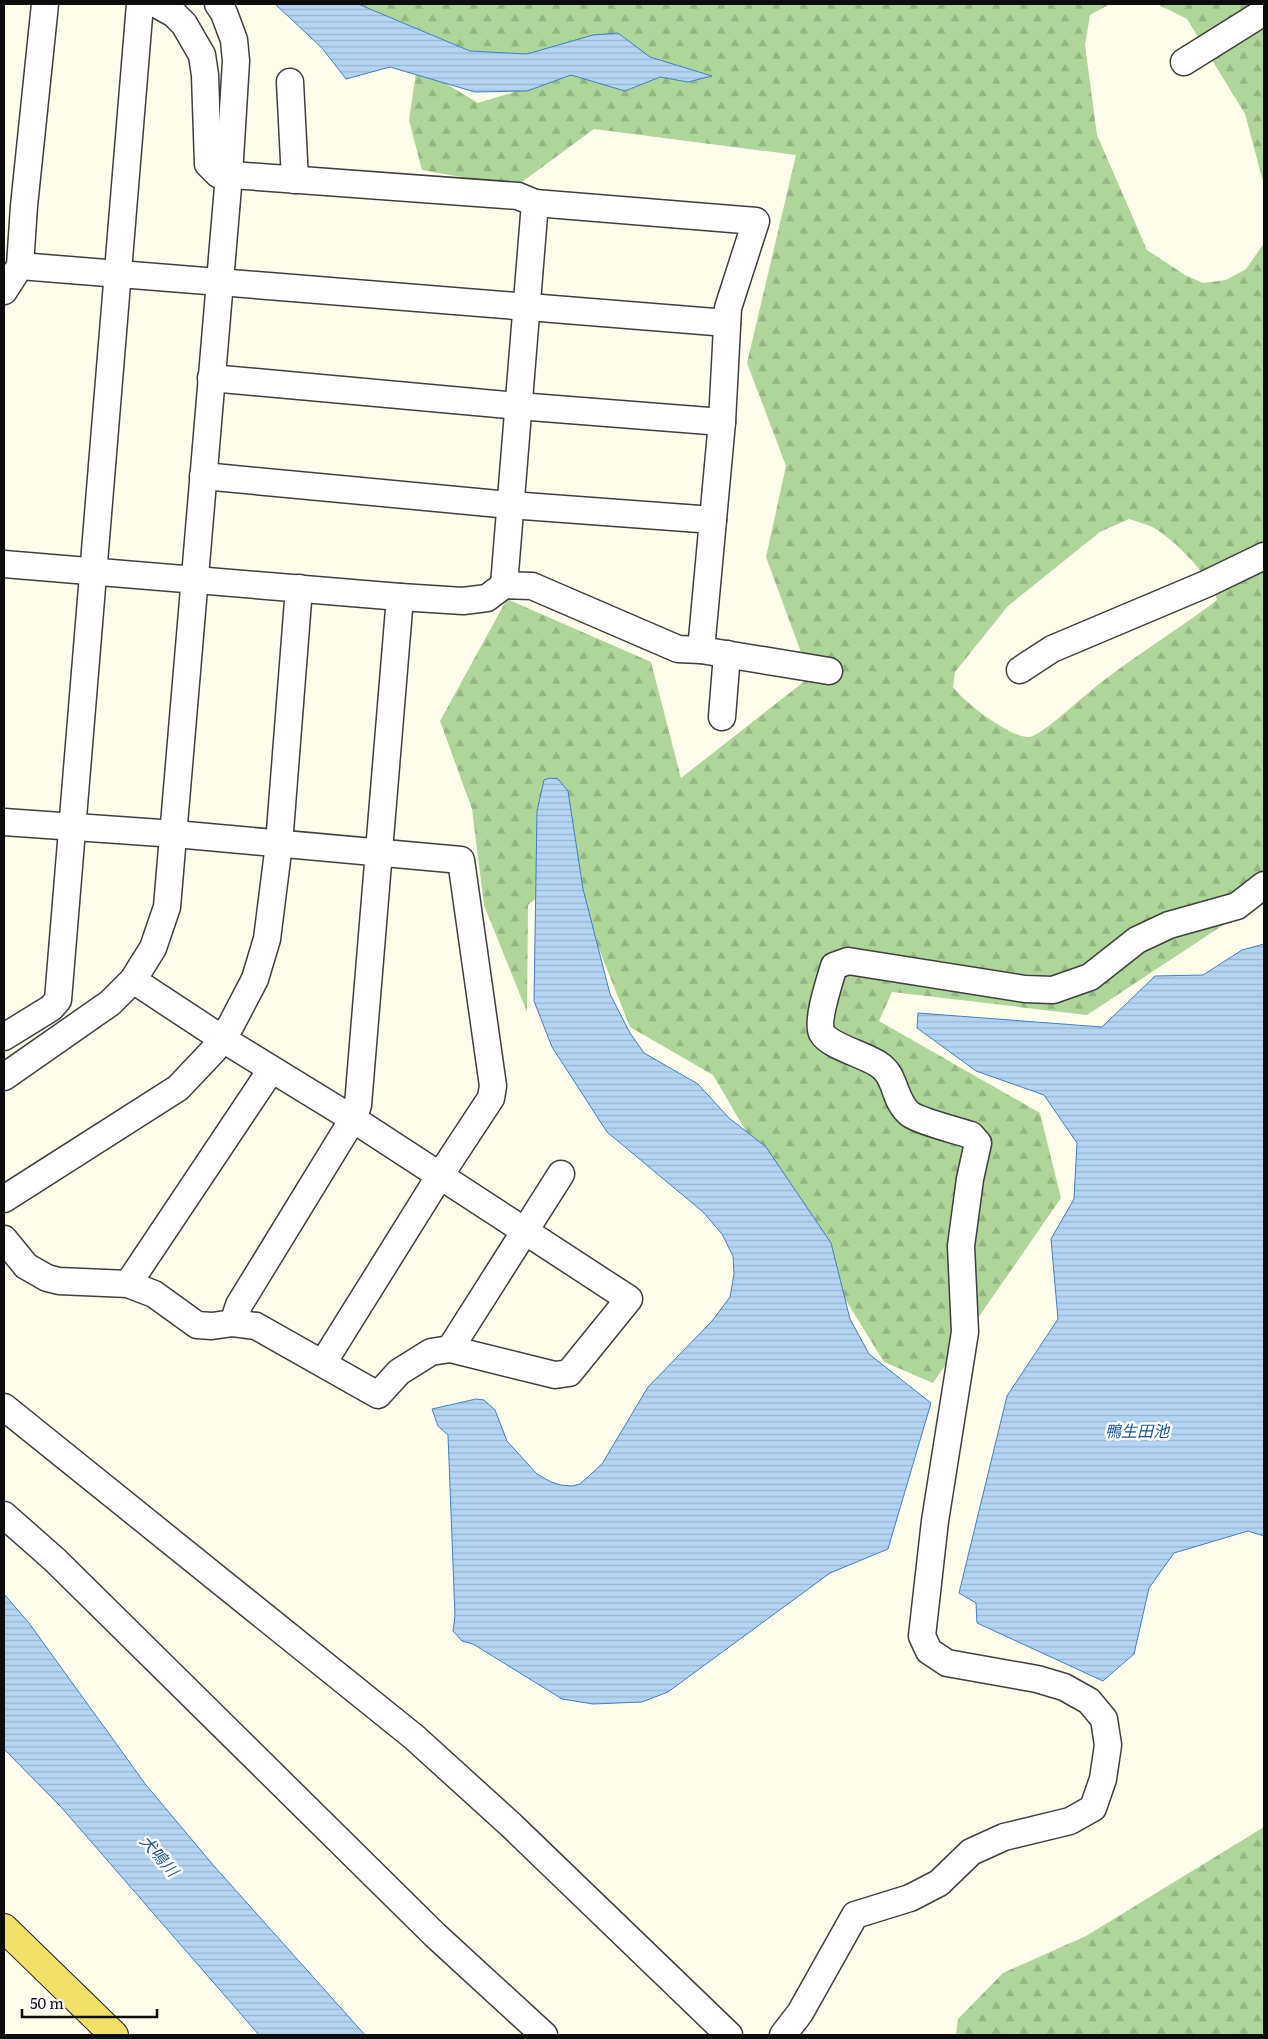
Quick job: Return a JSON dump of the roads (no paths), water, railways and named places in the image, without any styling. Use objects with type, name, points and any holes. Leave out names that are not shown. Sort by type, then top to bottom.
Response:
[{"type":"main road","points":[[4,1928],[114,2035]]},
{"type":"street","points":[[4,291],[20,266],[24,206],[45,4]]},
{"type":"street","points":[[4,1037],[51,1008],[58,1000],[140,4]]},
{"type":"street","points":[[156,4],[174,14],[184,24],[202,55],[206,75],[208,164],[218,174],[518,196],[535,203],[756,222],[728,308],[722,422],[701,650]]},
{"type":"street","points":[[4,1077],[110,1003],[133,980],[153,948],[168,907],[229,175],[236,62],[234,40],[224,13],[218,4]]},
{"type":"street","points":[[1184,62],[1264,12]]},
{"type":"street","points":[[290,82],[295,180]]},
{"type":"street","points":[[504,585],[535,203]]},
{"type":"street","points":[[20,266],[727,323]]},
{"type":"street","points":[[211,378],[518,406],[722,422]]},
{"type":"street","points":[[203,476],[510,505],[713,520]]},
{"type":"street","points":[[1020,670],[1052,650],[1206,584],[1264,556]]},
{"type":"street","points":[[4,564],[463,601],[487,598],[504,585],[532,586],[678,648],[829,671]]},
{"type":"street","points":[[4,1199],[178,1088],[214,1050],[231,1025],[256,979],[268,939],[279,844],[299,588]]},
{"type":"street","points":[[233,1323],[239,1305],[353,1119],[358,1105],[400,597]]},
{"type":"street","points":[[722,717],[727,654]]},
{"type":"street","points":[[4,822],[174,834],[461,860],[493,1086],[491,1098],[439,1177],[323,1363]]},
{"type":"street","points":[[783,2035],[800,2013],[855,1915],[910,1898],[939,1883],[971,1852],[1004,1837],[1070,1821],[1093,1808],[1103,1779],[1108,1745],[1104,1719],[1089,1701],[1064,1687],[1037,1678],[947,1663],[929,1651],[922,1636],[935,1521],[965,1332],[961,1246],[970,1179],[978,1143],[971,1135],[911,1115],[902,1106],[888,1073],[879,1064],[829,1040],[822,1032],[820,1021],[834,966],[848,961],[1025,989],[1053,990],[1090,977],[1137,940],[1169,925],[1237,906],[1264,885]]},
{"type":"street","points":[[4,1240],[26,1266],[46,1278],[58,1281],[128,1284],[154,1294],[197,1325],[212,1326],[233,1323],[256,1326],[378,1395],[398,1372],[431,1352],[450,1349],[555,1374],[569,1373],[629,1299],[439,1177],[353,1119],[221,1038],[133,980]]},
{"type":"street","points":[[128,1284],[272,1070]]},
{"type":"street","points":[[450,1349],[523,1231],[561,1174]]},
{"type":"street","points":[[4,1406],[414,1738],[512,1825],[729,2035]]},
{"type":"street","points":[[4,1515],[55,1560],[428,1928],[544,2035]]},
{"type":"water","points":[[275,4],[358,4],[470,51],[527,54],[593,35],[618,33],[650,57],[712,76],[688,82],[660,77],[625,91],[571,75],[527,91],[475,92],[390,67],[346,79],[322,48]]},
{"type":"water","points":[[550,778],[558,779],[568,791],[583,889],[610,994],[630,1033],[644,1053],[698,1084],[729,1118],[766,1147],[831,1243],[850,1319],[869,1354],[931,1403],[888,1549],[830,1573],[668,1692],[642,1702],[593,1704],[562,1699],[473,1644],[462,1641],[453,1631],[455,1616],[448,1435],[438,1426],[432,1409],[476,1399],[484,1400],[495,1410],[507,1441],[537,1474],[561,1485],[572,1486],[580,1484],[602,1464],[648,1387],[712,1321],[730,1297],[734,1274],[733,1256],[722,1234],[703,1212],[607,1132],[552,1047],[534,1001],[537,811],[544,780]]},
{"type":"water","name":"鴨生田池","points":[[1264,944],[1264,1536],[1248,1531],[1174,1553],[1149,1588],[1134,1654],[1103,1681],[977,1623],[976,1603],[959,1593],[1007,1396],[1058,1319],[1051,1239],[1074,1199],[1077,1143],[1044,1095],[976,1071],[917,1028],[918,1013],[1102,1027],[1155,976],[1203,975],[1242,950]]},
{"type":"water","name":"犬鳴川","points":[[4,1594],[29,1623],[146,1785],[214,1866],[365,2035],[259,2035],[61,1807],[4,1749]]}]
